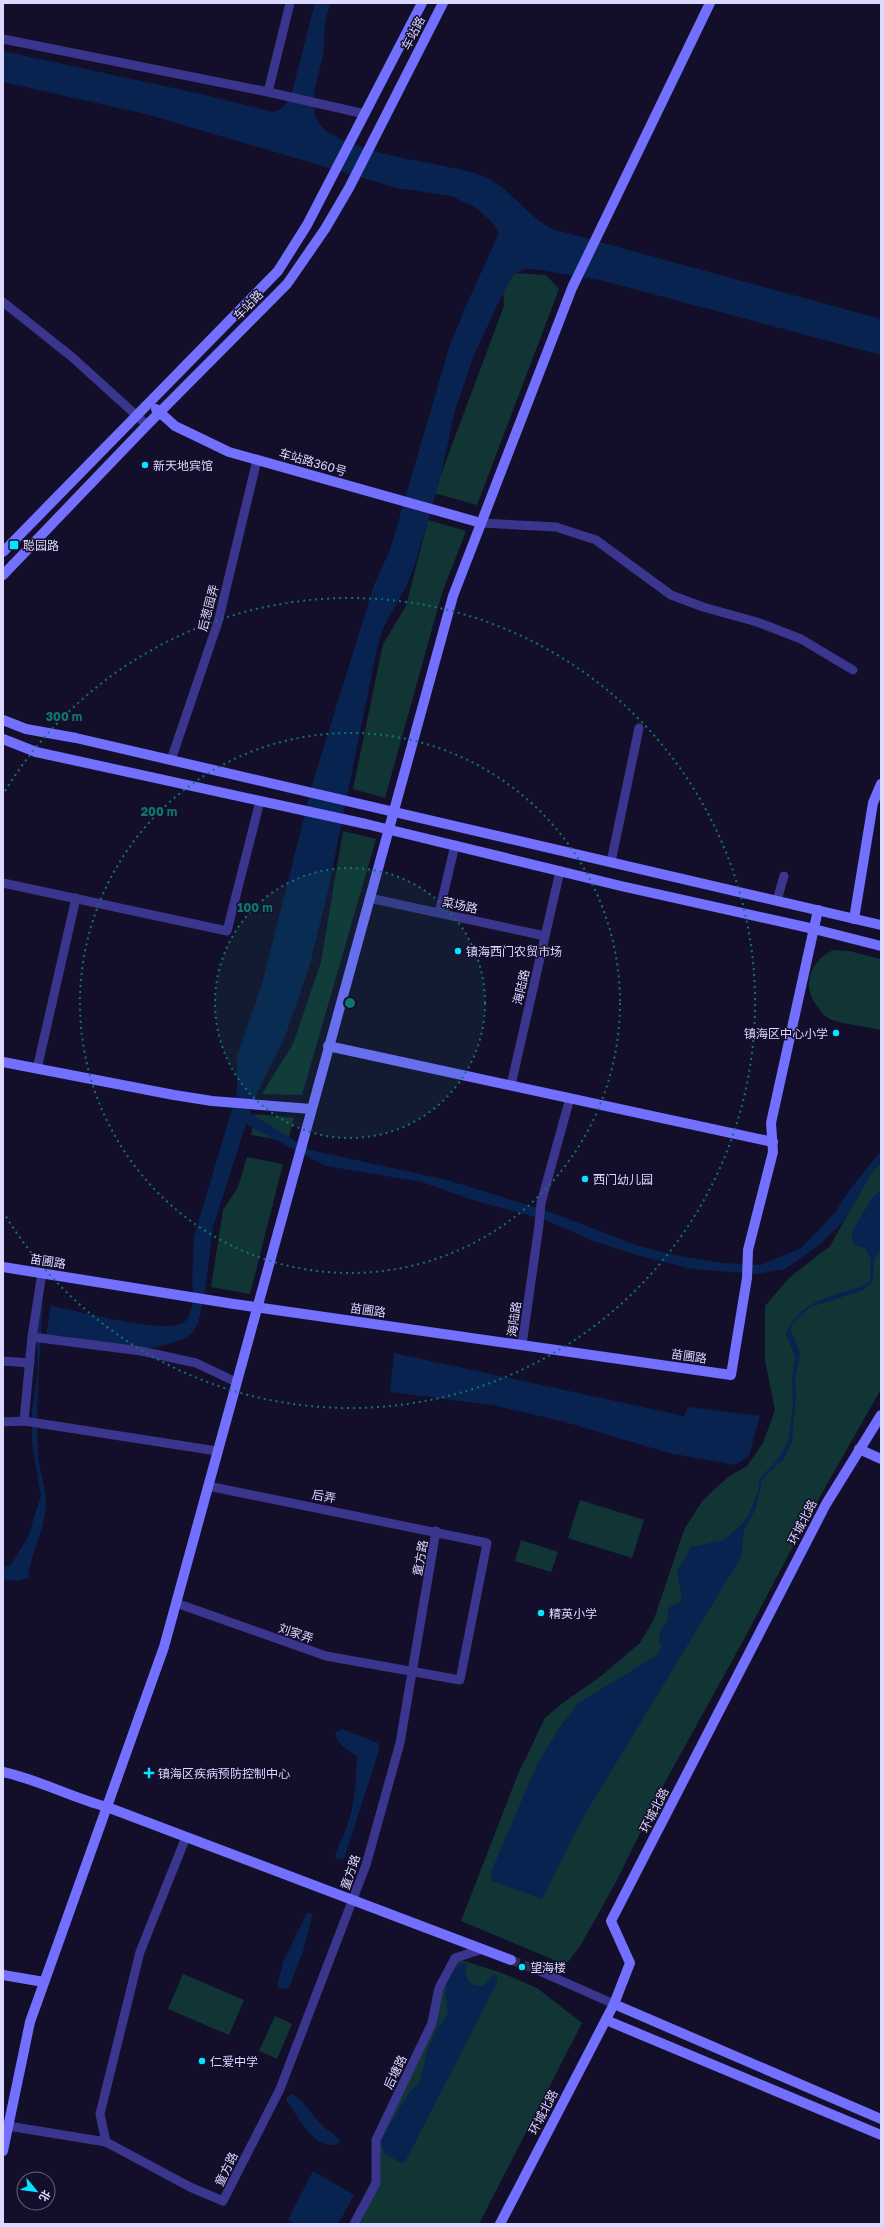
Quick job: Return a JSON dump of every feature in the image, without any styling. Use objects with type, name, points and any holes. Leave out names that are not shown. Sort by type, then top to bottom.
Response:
[{"type":"street","points":[[268,92],[290,3]]},
{"type":"street","name":"车站路","points":[[3,552],[278,271],[307,225],[422,3]]},
{"type":"street","name":"车站路","points":[[3,575],[146,425],[160,413],[287,284],[325,229],[349,188],[443,3]]},
{"type":"street","points":[[3,2151],[30,2022],[164,1647],[328,1046],[453,596],[572,288],[710,3]]},
{"type":"street","points":[[3,39],[268,92],[365,114]]},
{"type":"street","points":[[3,302],[72,357],[146,425]]},
{"type":"street","name":"车站路360号","points":[[150,403],[175,426],[229,452],[481,523]]},
{"type":"street","name":"后葱园弄","points":[[171,760],[218,622],[257,460]]},
{"type":"street","points":[[481,523],[556,527],[596,540],[671,595],[703,607],[757,622],[801,639],[853,670]]},
{"type":"street","points":[[3,720],[26,729],[76,738],[881,925]]},
{"type":"street","points":[[611,862],[639,728]]},
{"type":"street","points":[[3,739],[36,752],[455,845],[881,946]]},
{"type":"street","points":[[854,919],[873,803],[881,784]]},
{"type":"street","points":[[3,883],[227,931],[260,801]]},
{"type":"street","points":[[439,913],[455,845]]},
{"type":"street","name":"海陆路","points":[[511,1085],[560,871]]},
{"type":"street","points":[[777,900],[784,876]]},
{"type":"street","points":[[37,1069],[76,898]]},
{"type":"street","name":"菜场路","points":[[369,898],[545,936]]},
{"type":"street","points":[[328,1046],[773,1142],[771,1123],[818,910]]},
{"type":"street","points":[[3,1062],[174,1095],[228,1102],[311,1108]]},
{"type":"street","name":"海陆路","points":[[522,1345],[541,1203],[570,1098]]},
{"type":"street","name":"苗圃路","points":[[3,1267],[257,1308],[731,1375],[747,1278],[748,1250],[773,1152],[773,1142]]},
{"type":"street","points":[[24,1421],[32,1337],[42,1273]]},
{"type":"street","points":[[32,1337],[130,1350],[196,1363],[236,1382]]},
{"type":"street","points":[[3,1361],[30,1364]]},
{"type":"street","name":"环城北路","points":[[500,2224],[614,2004],[630,1963],[611,1921],[826,1504],[881,1415]]},
{"type":"street","points":[[3,1422],[24,1421],[217,1450]]},
{"type":"street","points":[[860,1450],[881,1459]]},
{"type":"street","name":"后弄","points":[[208,1486],[436,1531],[487,1543],[460,1680],[412,1672]]},
{"type":"street","name":"童方路","points":[[106,2142],[190,2187],[224,2201],[280,2089],[366,1865],[400,1743],[436,1531]]},
{"type":"street","name":"刘家弄","points":[[176,1603],[326,1656],[412,1672]]},
{"type":"street","points":[[3,1772],[28,1777],[83,1800],[107,1807],[511,1960]]},
{"type":"street","points":[[8,2126],[106,2142],[100,2114],[140,1952],[186,1837]]},
{"type":"street","name":"后塘路","points":[[354,2224],[376,2183],[376,2140],[432,2023],[439,1988],[455,1958],[483,1949]]},
{"type":"street","points":[[535,1969],[881,2119]]},
{"type":"street","points":[[3,1974],[44,1982]]},
{"type":"street","points":[[606,2020],[881,2135]]},
{"type":"green space","points":[[512,273],[546,275],[559,289],[477,505],[434,493],[504,306],[503,286]]},
{"type":"green space","points":[[428,520],[466,531],[442,593],[385,798],[353,789],[383,644],[406,606]]},
{"type":"green space","points":[[343,831],[376,839],[302,1095],[262,1094],[293,1044],[321,962]]},
{"type":"green space","points":[[833,950],[849,951],[881,959],[881,1030],[842,1023],[830,1019],[826,1017],[812,998],[809,982],[810,974],[819,960]]},
{"type":"green space","points":[[255,1114],[294,1118],[288,1141],[251,1135]]},
{"type":"green space","points":[[247,1157],[283,1164],[250,1294],[211,1287],[223,1210],[238,1187]]},
{"type":"green space","points":[[881,1163],[881,1389],[809,1516],[743,1641],[664,1784],[617,1880],[582,1943],[568,1962],[559,1962],[461,1921],[518,1774],[545,1718],[560,1705],[601,1676],[640,1643],[654,1619],[684,1530],[702,1501],[728,1477],[747,1466],[763,1443],[775,1410],[765,1360],[765,1306],[789,1278],[830,1246],[873,1170]]},
{"type":"green space","points":[[580,1500],[644,1520],[632,1558],[568,1538]]},
{"type":"green space","points":[[521,1540],[558,1552],[551,1572],[515,1561]]},
{"type":"green space","points":[[455,1958],[502,1973],[537,1988],[582,2023],[479,2224],[354,2224],[376,2183],[376,2140],[432,2023],[439,1988]]},
{"type":"green space","points":[[183,1974],[244,2000],[229,2035],[168,2009]]},
{"type":"green space","points":[[275,2016],[292,2024],[277,2059],[259,2051]]},
{"type":"water","points":[[315,3],[331,3],[325,23],[324,53],[314,93],[315,115],[323,128],[340,139],[363,148],[390,155],[483,176],[493,181],[534,217],[552,229],[881,319],[881,355],[600,280],[533,269],[524,269],[514,274],[502,295],[474,355],[455,410],[439,483],[415,564],[407,585],[384,626],[377,648],[327,895],[310,964],[285,1037],[259,1089],[250,1113],[310,1150],[447,1180],[547,1211],[636,1245],[674,1255],[723,1263],[761,1265],[801,1248],[834,1214],[851,1188],[881,1151],[881,1163],[873,1170],[845,1220],[818,1246],[785,1269],[756,1274],[692,1269],[640,1256],[593,1241],[546,1220],[476,1201],[422,1182],[326,1166],[246,1124],[213,1227],[205,1291],[198,1323],[193,1332],[186,1338],[162,1346],[134,1350],[64,1336],[46,1337],[51,1306],[139,1324],[157,1326],[172,1326],[183,1323],[189,1316],[193,1298],[192,1283],[194,1237],[237,1092],[237,1056],[262,984],[313,782],[374,585],[390,550],[449,348],[499,233],[491,221],[473,206],[451,196],[397,188],[146,114],[3,82],[3,51],[201,94],[273,112],[283,108],[291,96]]},
{"type":"water","points":[[881,1190],[881,1249],[874,1259],[873,1279],[871,1283],[864,1290],[811,1307],[798,1318],[790,1328],[800,1354],[795,1381],[796,1395],[792,1441],[784,1459],[762,1480],[756,1508],[744,1530],[741,1557],[581,1821],[542,1899],[492,1881],[491,1872],[538,1762],[560,1727],[578,1703],[656,1656],[662,1647],[659,1643],[660,1630],[668,1621],[668,1608],[682,1601],[677,1571],[691,1547],[724,1540],[741,1525],[749,1514],[757,1495],[760,1478],[776,1461],[788,1442],[793,1405],[792,1379],[795,1357],[786,1334],[791,1324],[804,1309],[830,1296],[858,1288],[870,1281],[871,1260],[865,1248],[854,1245],[851,1233],[872,1198]]},
{"type":"water","points":[[35,1296],[43,1303],[38,1380],[37,1437],[38,1456],[46,1504],[43,1522],[28,1578],[17,1581],[3,1579],[3,1567],[11,1565],[28,1537],[41,1496],[32,1442],[32,1410],[38,1370]]},
{"type":"water","points":[[394,1353],[684,1416],[688,1407],[760,1416],[749,1456],[735,1465],[669,1453],[565,1422],[493,1405],[390,1392]]},
{"type":"water","points":[[342,1729],[378,1743],[379,1750],[344,1859],[335,1858],[349,1821],[353,1803],[357,1756],[338,1741],[335,1733]]},
{"type":"water","points":[[307,1913],[313,1913],[303,1951],[289,1988],[282,1989],[277,1987],[283,1962]]},
{"type":"water","points":[[463,1963],[468,1964],[465,1974],[472,1984],[477,1986],[484,1985],[494,1974],[497,1977],[497,1983],[405,2162],[401,2163],[385,2154],[380,2141],[408,2094],[420,2081],[428,2048],[436,2030],[448,2014],[446,1984],[448,1977],[456,1966]]},
{"type":"water","points":[[292,2094],[297,2097],[319,2122],[340,2141],[336,2145],[327,2144],[320,2141],[307,2130],[287,2101],[287,2097]]},
{"type":"water","points":[[313,2171],[354,2195],[338,2224],[295,2224],[288,2220]]},
{"type":"tunnel","points":[[511,1960],[535,1969]]},
{"type":"place","name":"新天地宾馆","points":[[145,465]]},
{"type":"place","name":"聪园路","points":[[14,545]]},
{"type":"place","name":"镇海西门农贸市场","points":[[458,951]]},
{"type":"place","name":"镇海区中心小学","points":[[836,1033]]},
{"type":"place","name":"西门幼儿园","points":[[585,1179]]},
{"type":"place","name":"精英小学","points":[[541,1613]]},
{"type":"place","name":"镇海区疾病预防控制中心","points":[[149,1773]]},
{"type":"place","name":"望海楼","points":[[522,1967]]},
{"type":"place","name":"仁爱中学","points":[[202,2061]]}]
